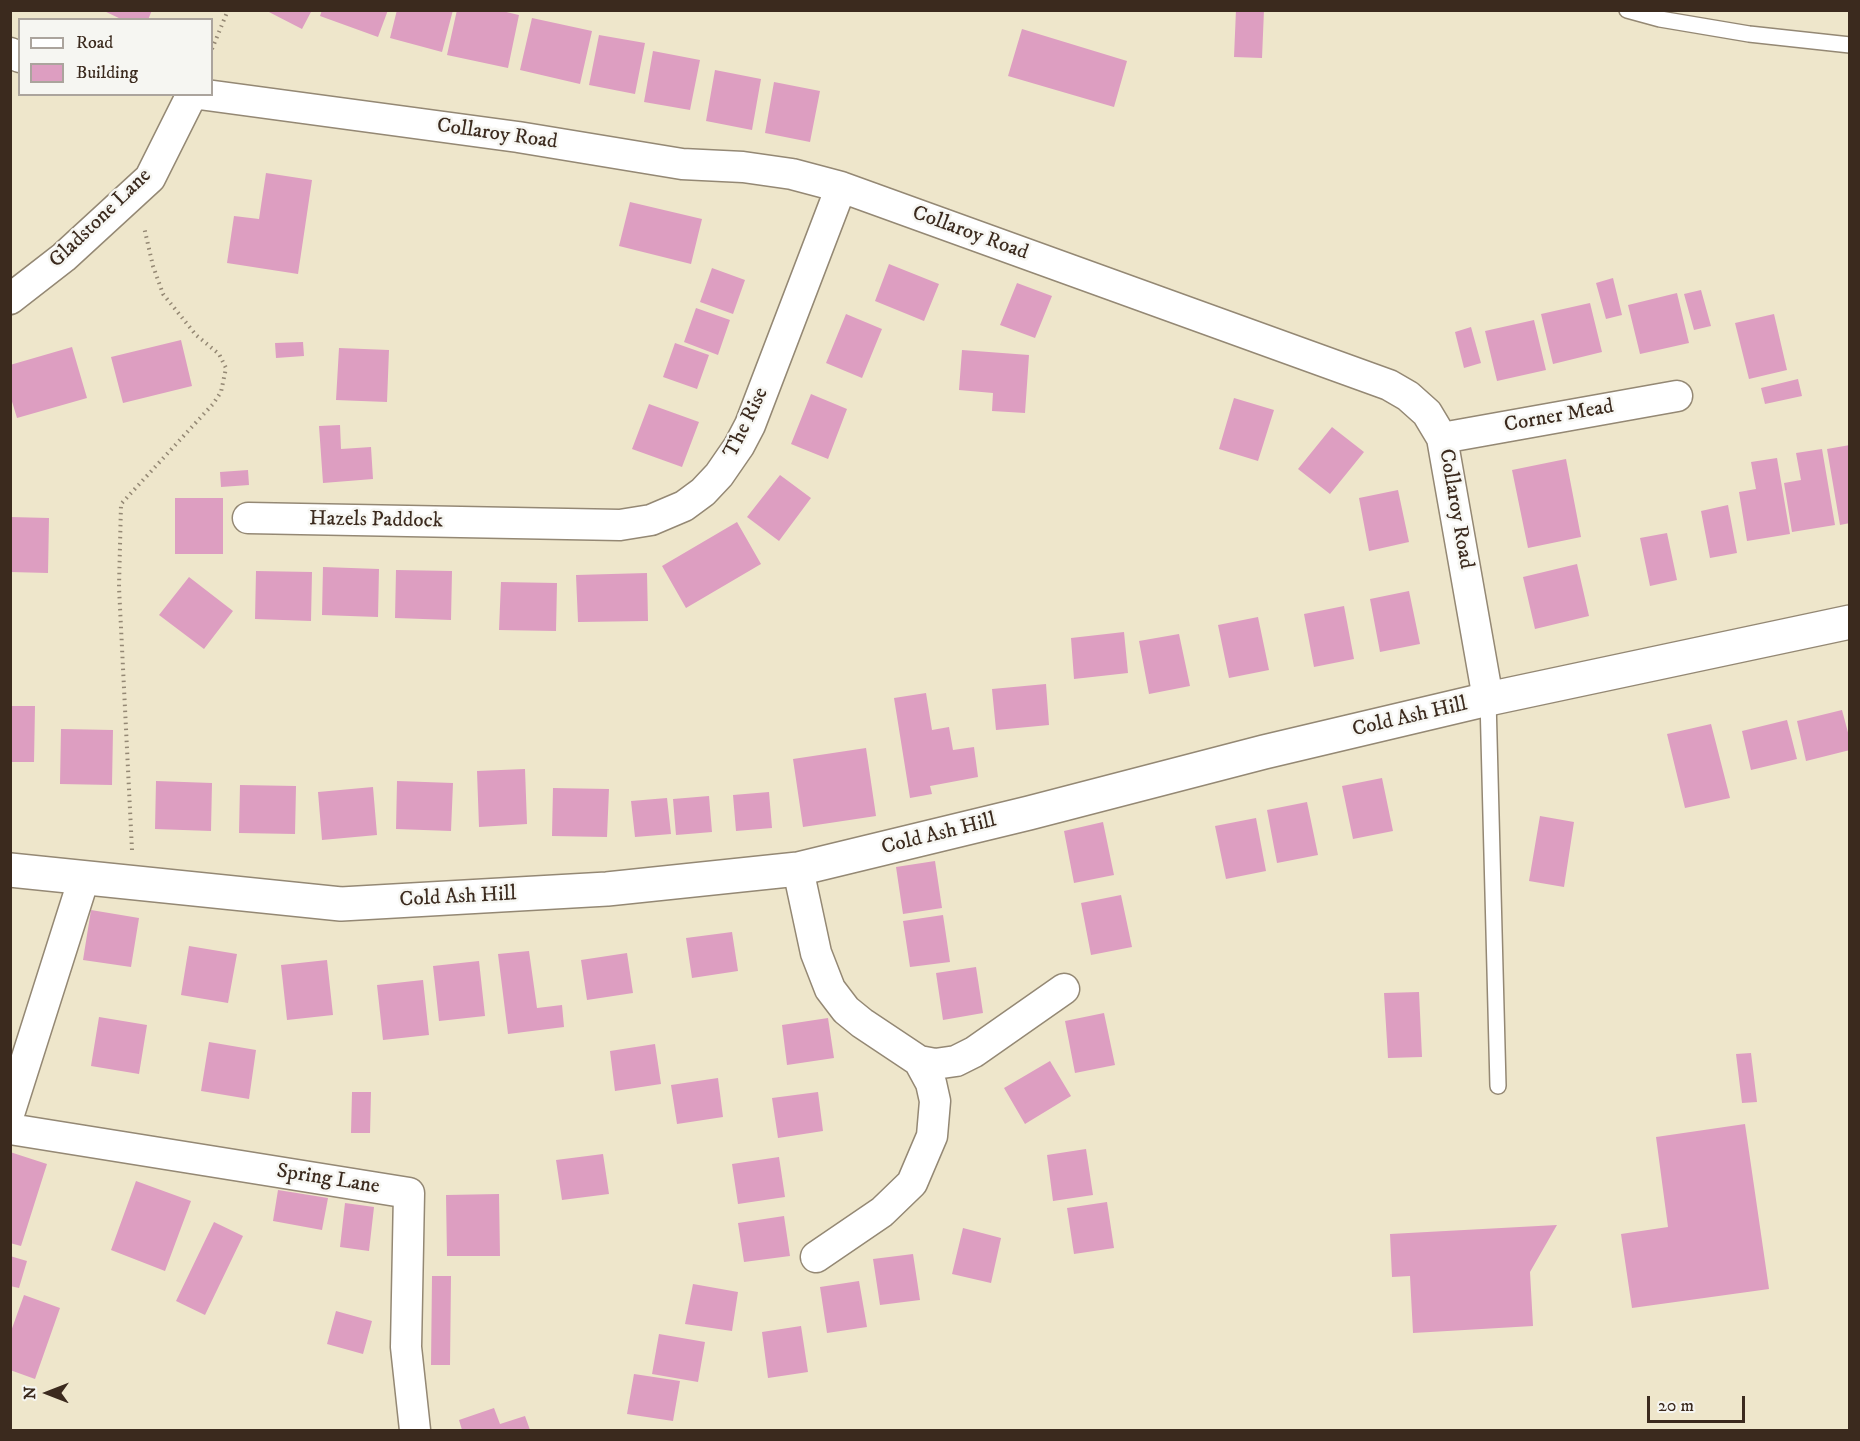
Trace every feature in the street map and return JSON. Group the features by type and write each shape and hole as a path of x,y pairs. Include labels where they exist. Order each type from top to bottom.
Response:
{"street":[{"name":"Gladstone Lane","path":"10,299 64,257 150,178 191,96"},
{"name":"Collaroy Road","path":"213,96 518,137 682,164 743,167 792,174 841,187 1389,385 1408,396 1427,413 1442,438 1488,699"},
{"name":"The Rise","path":"504,523 620,525 651,520 684,506 703,492 729,462 750,425 841,187"},
{"name":"Corner Mead","path":"1442,438 1677,396"},
{"name":"Hazels Paddock","path":"248,518 504,523"},
{"name":"Cold Ash Hill","path":"10,870 341,904 607,889 798,869 1029,813 1264,752 1488,699 1850,622"},
{"path":"798,869 816,953 830,989 846,1010 862,1023 919,1061 935,1064 956,1060 974,1052 1064,989"},
{"path":"10,1112 84,878"},
{"path":"816,1257 882,1212 912,1183 932,1136 935,1116 935,1101 931,1083 919,1061"},
{"name":"Spring Lane","path":"10,1129 410,1193 406,1347 415,1431"}],"lane":[{"path":"1626,10 1660,19 1749,34 1850,45"},
{"path":"1488,699 1498,1086"}],"path":[{"path":"213,47 228,10"},
{"path":"134,884 119,587 122,504 213,404 221,392 226,368 219,354 196,335 164,294 153,266 136,191"}],"building":[{"path":"102,10 152,10 149,18 119,18"},
{"path":"265,10 312,10 302,29"},
{"path":"322,10 388,10 378,37 320,16"},
{"path":"397,10 453,10 442,52 390,38"},
{"path":"457,10 498,10 519,15 508,68 447,55"},
{"path":"1236,10 1264,10 1262,58 1234,57"},
{"path":"532,18 592,31 580,84 520,70"},
{"path":"1022,29 1127,61 1114,107 1008,76"},
{"path":"599,35 645,43 635,94 589,85"},
{"path":"653,51 700,60 690,110 644,102"},
{"path":"715,70 761,79 752,130 706,121"},
{"path":"774,82 820,91 810,142 765,133"},
{"path":"266,173 312,180 298,274 227,263 234,216 259,219"},
{"path":"630,202 702,219 691,264 619,246"},
{"path":"889,264 939,284 924,321 875,301"},
{"path":"712,268 745,280 733,314 700,302"},
{"path":"1613,278 1622,315 1606,319 1596,283"},
{"path":"1017,283 1052,296 1035,338 1000,325"},
{"path":"1701,290 1711,326 1694,330 1684,294"},
{"path":"1677,293 1689,343 1640,354 1628,305"},
{"path":"1590,303 1602,352 1553,364 1541,314"},
{"path":"696,308 730,320 718,355 684,342"},
{"path":"846,314 882,329 862,378 826,363"},
{"path":"1774,314 1787,370 1749,379 1735,323"},
{"path":"1534,320 1546,370 1497,381 1485,331"},
{"path":"1471,327 1481,363 1464,368 1455,332"},
{"path":"181,340 192,386 123,403 111,357"},
{"path":"303,342 304,356 276,358 275,343"},
{"path":"675,343 709,355 697,389 663,377"},
{"path":"72,347 87,398 17,418 10,395 10,365"},
{"path":"339,348 389,350 387,402 336,400"},
{"path":"962,350 1029,355 1025,413 992,411 993,393 959,390"},
{"path":"1798,379 1802,396 1765,404 1761,388"},
{"path":"811,394 847,409 828,459 791,444"},
{"path":"1234,398 1274,410 1258,461 1219,449"},
{"path":"649,404 699,422 682,467 632,449"},
{"path":"340,425 341,449 371,447 373,479 323,483 319,426"},
{"path":"1332,427 1364,452 1330,494 1298,469"},
{"path":"1850,445 1850,523 1840,525 1827,449"},
{"path":"1822,449 1835,525 1792,532 1784,483 1801,480 1796,453"},
{"path":"1777,458 1790,534 1747,541 1739,492 1756,489 1751,462"},
{"path":"1566,459 1581,537 1528,548 1512,470"},
{"path":"248,470 249,485 221,487 220,472"},
{"path":"780,475 811,498 779,541 747,517"},
{"path":"1398,490 1409,542 1369,551 1359,498"},
{"path":"175,498 223,498 223,554 175,554"},
{"path":"1728,505 1737,553 1710,558 1701,511"},
{"path":"10,517 49,518 48,573 10,572"},
{"path":"737,522 761,564 686,608 662,566"},
{"path":"1667,533 1677,580 1650,586 1640,538"},
{"path":"1577,564 1589,616 1535,629 1523,577"},
{"path":"323,567 379,569 378,617 322,615"},
{"path":"396,570 452,571 451,620 395,618"},
{"path":"256,571 312,572 311,621 255,619"},
{"path":"647,573 648,621 578,622 576,575"},
{"path":"189,577 233,611 204,649 159,615"},
{"path":"501,582 557,583 556,631 499,630"},
{"path":"1409,591 1420,644 1380,652 1370,599"},
{"path":"1344,606 1354,659 1314,667 1304,614"},
{"path":"1258,617 1269,670 1229,678 1218,625"},
{"path":"1124,632 1128,673 1074,679 1071,638"},
{"path":"1179,634 1190,686 1149,694 1139,641"},
{"path":"1046,684 1049,725 996,730 992,689"},
{"path":"926,693 932,730 949,727 953,750 974,747 978,777 930,786 932,794 910,798 894,698"},
{"path":"10,706 35,706 34,762 10,762"},
{"path":"1842,710 1850,740 1850,750 1806,761 1797,721"},
{"path":"1787,720 1797,759 1751,770 1742,731"},
{"path":"1711,724 1730,798 1685,808 1667,734"},
{"path":"61,729 113,730 112,785 60,784"},
{"path":"866,748 876,816 803,827 793,759"},
{"path":"525,769 527,824 479,827 477,771"},
{"path":"1382,778 1393,831 1353,839 1342,786"},
{"path":"156,781 212,783 211,831 155,829"},
{"path":"397,781 453,783 451,831 396,829"},
{"path":"240,785 296,786 295,834 239,833"},
{"path":"373,787 377,835 322,840 318,792"},
{"path":"553,788 609,789 607,837 552,836"},
{"path":"769,792 772,828 736,831 733,795"},
{"path":"709,796 712,832 676,835 673,799"},
{"path":"667,798 671,834 635,837 631,801"},
{"path":"1307,802 1318,855 1277,863 1267,810"},
{"path":"1540,816 1574,822 1564,887 1529,881"},
{"path":"1256,818 1266,871 1226,879 1215,826"},
{"path":"1103,822 1114,875 1074,883 1064,831"},
{"path":"935,861 942,908 903,914 896,867"},
{"path":"1121,895 1132,947 1091,955 1081,903"},
{"path":"91,910 139,918 131,967 83,960"},
{"path":"943,915 950,962 910,967 903,921"},
{"path":"732,932 738,971 692,978 686,938"},
{"path":"189,946 237,954 228,1003 181,995"},
{"path":"529,951 537,1008 562,1005 564,1027 508,1034 498,954"},
{"path":"627,953 633,993 587,1000 581,960"},
{"path":"327,960 333,1015 287,1020 281,965"},
{"path":"479,961 485,1016 439,1021 433,966"},
{"path":"976,967 983,1013 943,1020 936,973"},
{"path":"423,980 429,1035 383,1040 377,985"},
{"path":"1419,992 1422,1057 1388,1058 1384,993"},
{"path":"1104,1013 1115,1065 1075,1073 1065,1021"},
{"path":"99,1017 147,1025 139,1074 91,1066"},
{"path":"828,1018 834,1058 787,1065 782,1025"},
{"path":"209,1042 256,1050 249,1099 201,1091"},
{"path":"655,1044 661,1084 615,1091 610,1051"},
{"path":"1751,1053 1757,1102 1742,1103 1736,1054"},
{"path":"1050,1061 1071,1096 1025,1124 1004,1088"},
{"path":"718,1078 723,1117 677,1124 671,1085"},
{"path":"352,1092 371,1092 370,1133 351,1133"},
{"path":"818,1092 823,1131 778,1138 772,1098"},
{"path":"1745,1124 1769,1289 1632,1308 1621,1234 1668,1227 1656,1137"},
{"path":"1086,1149 1093,1195 1053,1201 1047,1155"},
{"path":"10,1152 47,1164 21,1246 10,1243"},
{"path":"603,1154 609,1194 562,1200 556,1160"},
{"path":"779,1157 785,1197 738,1204 732,1164"},
{"path":"136,1181 191,1201 165,1271 111,1250"},
{"path":"278,1190 328,1198 322,1230 273,1221"},
{"path":"499,1194 500,1256 447,1256 446,1195"},
{"path":"1107,1202 1114,1248 1074,1254 1067,1208"},
{"path":"345,1203 374,1207 369,1251 340,1247"},
{"path":"784,1216 790,1256 744,1262 738,1223"},
{"path":"214,1222 243,1236 205,1315 176,1301"},
{"path":"1557,1225 1530,1272 1533,1326 1413,1333 1410,1276 1392,1277 1390,1234"},
{"path":"963,1228 1001,1238 991,1283 952,1274"},
{"path":"913,1254 920,1300 880,1305 873,1259"},
{"path":"10,1256 27,1261 19,1288 10,1286"},
{"path":"432,1276 451,1276 450,1365 431,1365"},
{"path":"859,1281 867,1327 827,1333 820,1287"},
{"path":"693,1284 738,1292 732,1331 685,1324"},
{"path":"24,1295 60,1308 35,1379 10,1370 10,1334"},
{"path":"336,1311 372,1321 363,1354 327,1344"},
{"path":"801,1326 808,1372 768,1378 762,1332"},
{"path":"659,1334 705,1342 698,1382 652,1374"},
{"path":"634,1374 680,1381 673,1421 627,1414"},
{"path":"494,1408 500,1424 525,1416 530,1430 462,1430 459,1420"}]}
